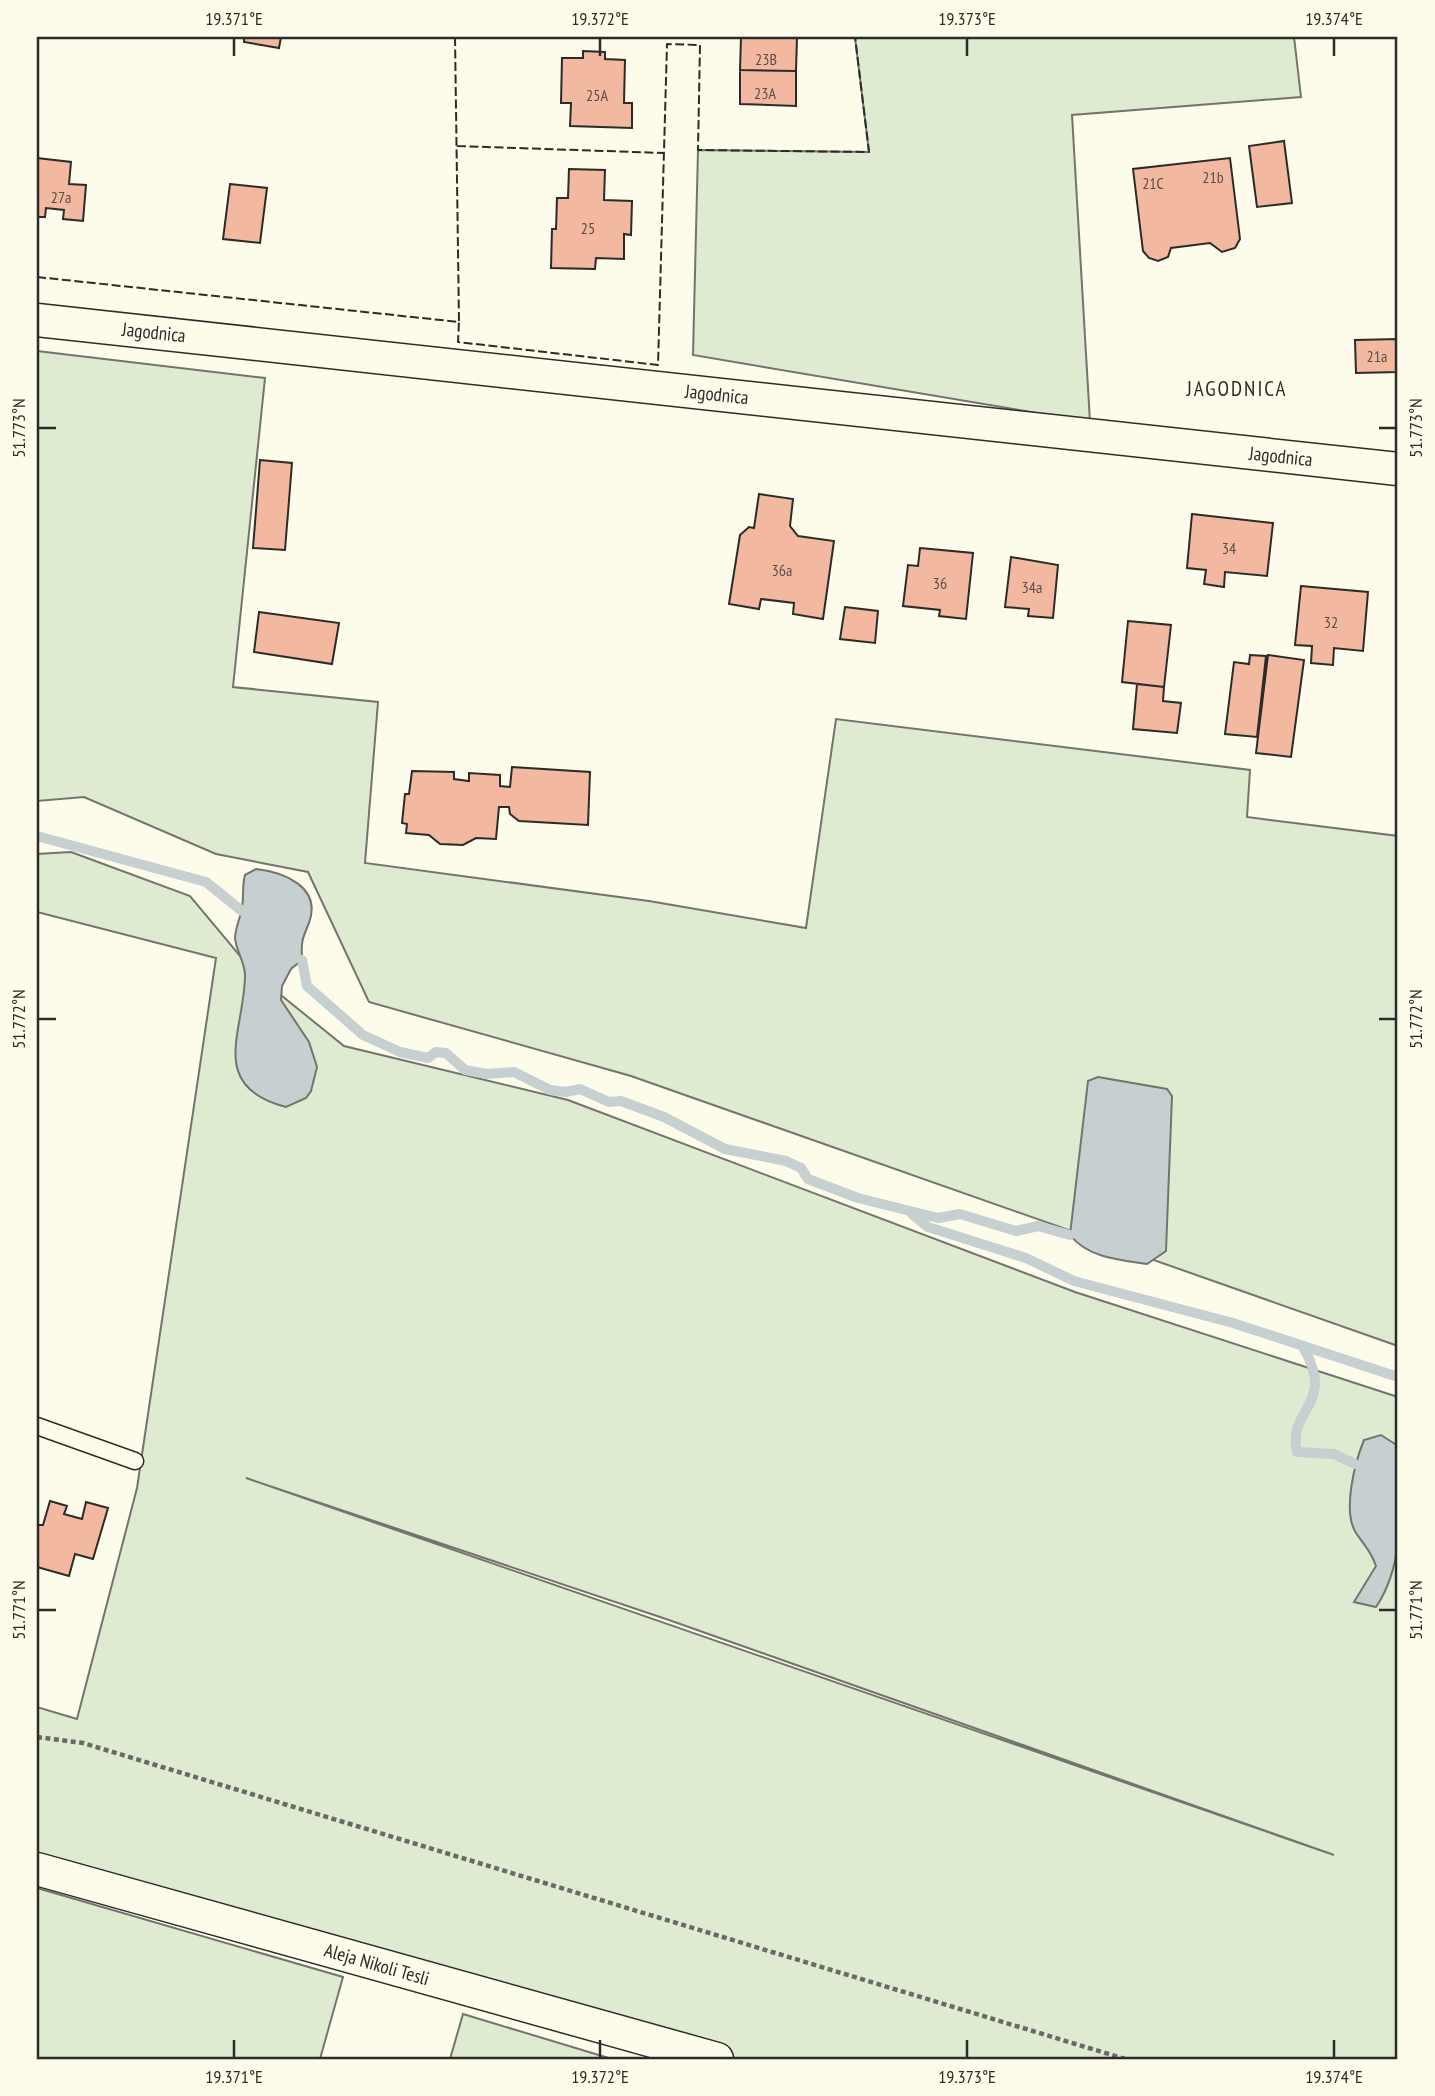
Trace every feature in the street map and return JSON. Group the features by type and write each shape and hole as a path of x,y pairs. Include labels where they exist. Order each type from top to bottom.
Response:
{"street":[{"name":"Jagodnica","path":"37,320 1398,469"},
{"name":"Aleja Nikoli Tesli","path":"37,1870 717,2059"}],"lane":[{"path":"37,1426 135,1461"}],"path":[{"path":"37,1737 96,1746 1125,2059"}],"green space":[{"path":"855,37 1294,37 1301,97 1072,115 1090,422 693,355 698,150 869,152"},
{"path":"37,351 265,378 233,687 378,702 365,863 649,901 806,928 836,719 1250,770 1247,817 1398,836 1398,1346 631,1076 369,1002 308,872 216,854 84,797 37,801"},
{"path":"71,852 190,896 256,975 344,1046 568,1100 1075,1292 1398,1397 1398,2059 676,2059 37,1868 37,1707 77,1719 137,1488 216,958 37,912 37,854","holes":["246,1478 666,1619 1334,1855"]},
{"path":"37,1888 343,1977 320,2059 37,2059"},
{"path":"463,2014 612,2059 450,2059"}],"shaded area":[{"path":"256,869 278,874 298,884 310,900 312,910 302,941 302,960 291,969 282,986 281,1000 309,1042 317,1067 311,1091 306,1098 286,1107 261,1098 246,1085 238,1071 235,1054 245,975 235,934 243,903 245,875"},
{"path":"1098,1077 1167,1089 1172,1096 1166,1251 1147,1264 1095,1253 1077,1243 1070,1235 1088,1081"},
{"path":"1381,1435 1398,1446 1399,1529 1393,1569 1376,1607 1354,1602 1376,1566 1352,1524 1350,1500 1354,1473 1364,1440"}],"building":[{"path":"244,37 281,37 279,48 244,42"},
{"path":"741,37 797,37 796,71 740,70"},
{"path":"583,51 605,52 605,59 625,60 624,103 632,103 632,128 570,126 571,103 561,103 562,58 583,58"},
{"path":"740,70 796,71 796,106 740,104"},
{"path":"1284,141 1292,203 1257,207 1249,146"},
{"path":"37,158 71,162 69,184 86,185 83,221 63,219 64,210 46,208 45,217 37,217"},
{"path":"1230,158 1240,239 1235,248 1222,252 1210,243 1171,248 1168,257 1158,261 1149,258 1143,251 1133,169"},
{"path":"569,169 605,170 604,200 632,201 631,235 624,234 624,259 596,258 595,269 551,268 552,229 556,229 557,198 568,198"},
{"path":"230,184 267,188 260,243 223,239"},
{"path":"1398,339 1398,372 1356,373 1355,340"},
{"path":"260,460 292,463 285,550 253,548"},
{"path":"759,494 793,499 790,526 798,536 834,541 823,619 793,614 794,603 761,599 759,609 729,604 740,535 749,527 754,528"},
{"path":"1192,514 1273,523 1267,576 1225,572 1224,587 1204,584 1206,570 1187,568"},
{"path":"920,548 973,553 966,619 939,616 940,610 903,606 908,565 918,566"},
{"path":"1011,557 1058,565 1053,618 1028,616 1029,609 1005,607"},
{"path":"1301,586 1368,592 1363,651 1334,648 1333,665 1311,663 1312,646 1295,645"},
{"path":"845,607 878,611 875,643 840,639"},
{"path":"259,612 339,623 332,664 254,652"},
{"path":"1128,621 1171,625 1164,687 1122,682"},
{"path":"1250,655 1266,656 1257,737 1225,734 1234,662 1249,664"},
{"path":"1268,655 1304,660 1291,757 1256,753"},
{"path":"1137,684 1164,687 1163,701 1181,703 1177,733 1133,729"},
{"path":"512,767 590,772 588,825 519,821 510,814 509,807 499,807 496,839 476,838 463,845 440,844 429,835 406,833 407,824 402,823 405,794 409,794 412,771 454,772 454,779 469,781 469,773 500,775 500,786 510,787"},
{"path":"50,1501 67,1506 64,1514 82,1519 86,1502 108,1508 93,1559 75,1554 69,1576 37,1567 37,1525 43,1525"}],"waterway":[{"path":"37,836 206,882 242,911"},
{"path":"302,960 307,986 363,1035 400,1052 428,1058 436,1052 446,1053 465,1070 487,1074 514,1072 550,1090 566,1092 580,1089 609,1102 621,1101 664,1117 725,1149 786,1161 801,1168 808,1179 858,1198 938,1218 960,1214 1016,1231 1038,1226 1070,1235"},
{"path":"912,1214 928,1227 1026,1258 1074,1281 1233,1323 1398,1377"},
{"path":"1303,1347 1315,1382 1309,1405 1298,1425 1297,1452 1334,1454 1355,1464"}],"fence":[{"path":"455,37 459,322"},
{"path":"37,277 459,322 458,342 658,365 667,44 700,45 698,150 869,152 855,37"},
{"path":"457,146 664,153"}],"district":[{"name":"JAGODNICA","path":"1237,389"}]}
